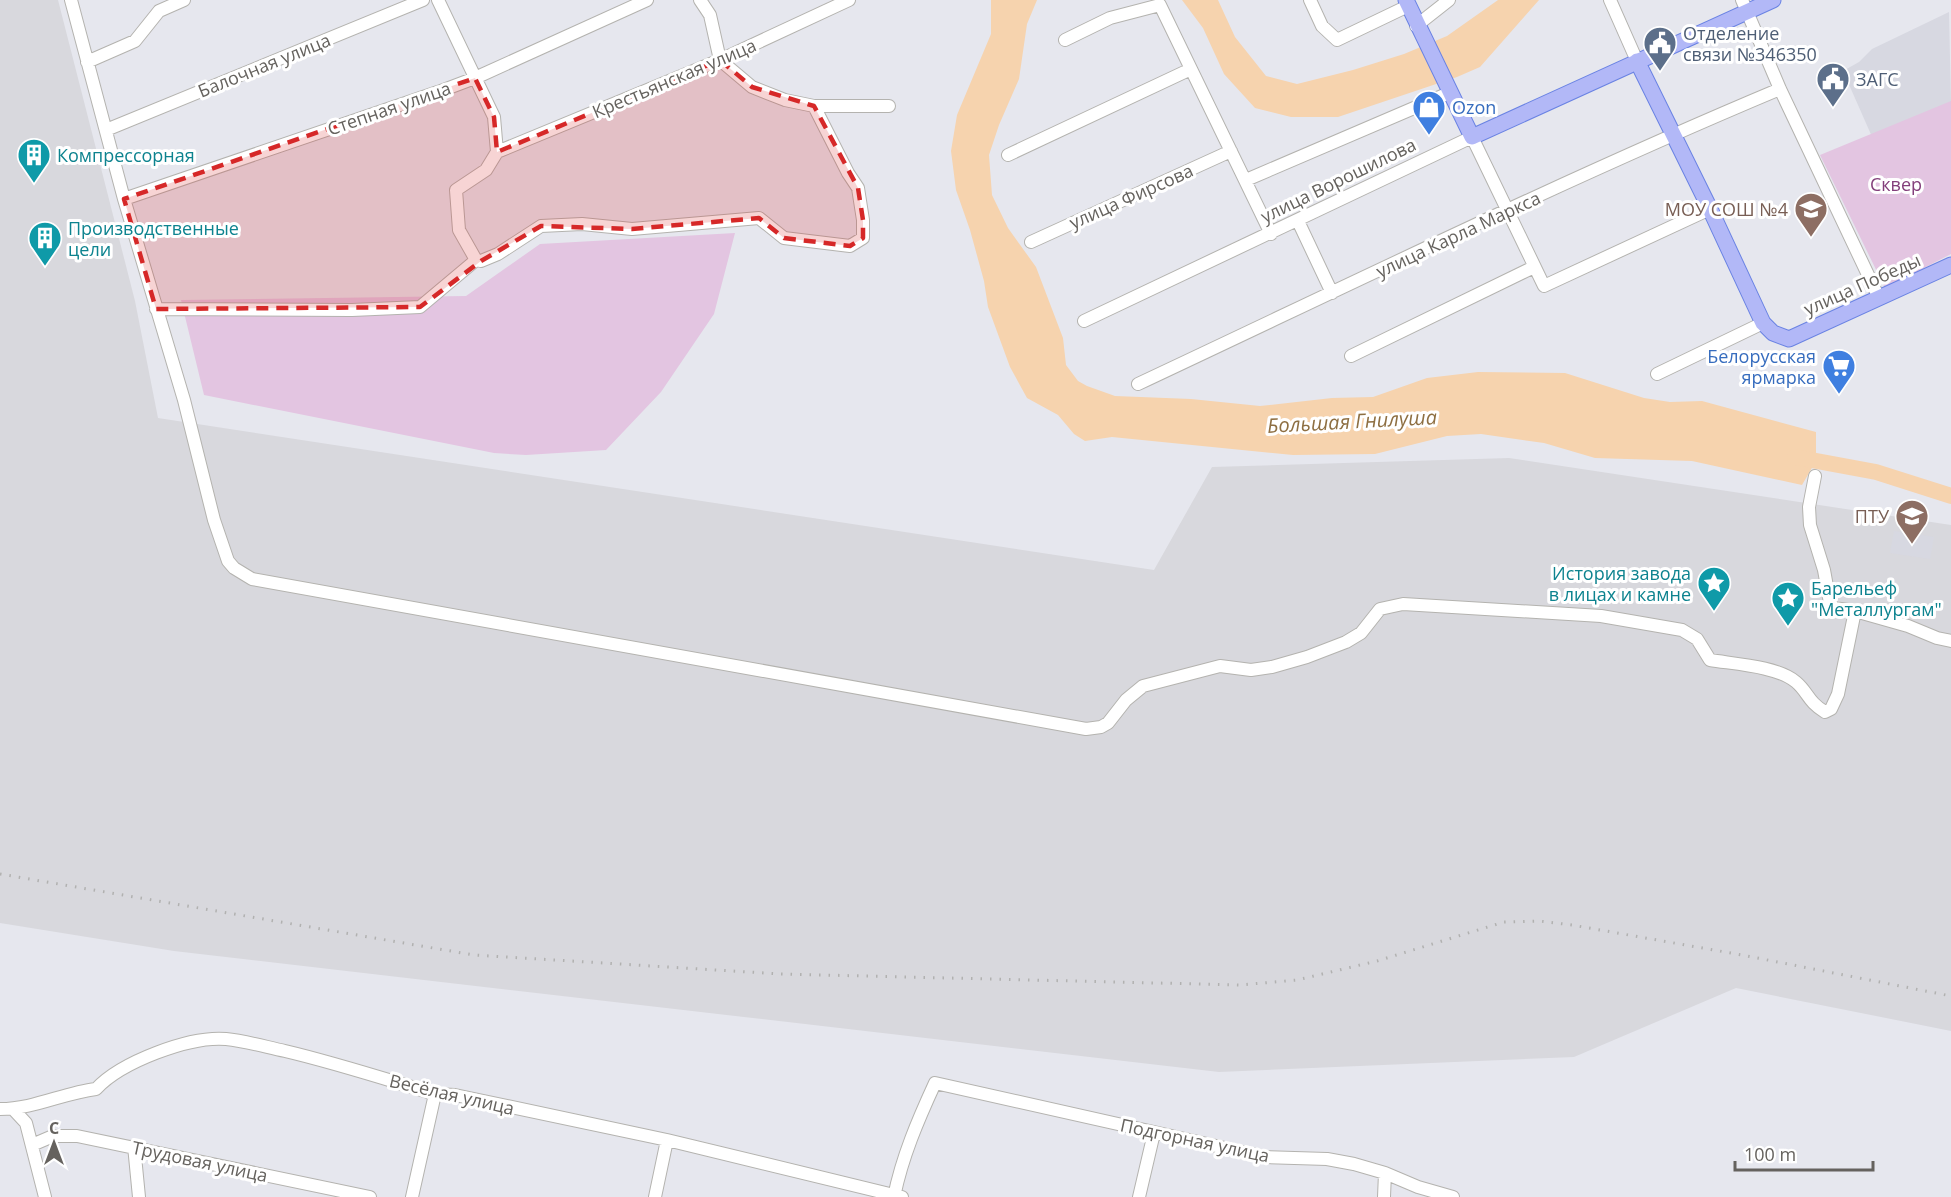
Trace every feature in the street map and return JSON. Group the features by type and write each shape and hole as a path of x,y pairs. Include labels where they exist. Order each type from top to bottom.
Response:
{"main road":[{"name":"улица Ворошилова","path":"1472,137 1637,61 1745,6 1773,0"},
{"path":"1407,3 1416,26 1472,137"},
{"path":"1637,61 1710,208 1763,323"},
{"name":"улица Победы","path":"1763,323 1773,333 1788,339 1951,265"}],"street":[{"path":"71,0 124,199 184,400 214,520 228,561 234,568 252,579 1086,729 1101,727 1108,723 1126,700 1143,686 1220,666 1251,670 1307,657 1346,642 1361,633 1380,609 1403,604 1601,616 1682,630 1697,639 1710,660 1784,675 1795,681 1815,706 1825,712 1831,709 1838,694 1854,611"},
{"path":"87,62 135,41 159,11 184,0"},
{"name":"Балочная улица","path":"106,130 423,0"},
{"path":"438,0 494,117 497,152 486,170 456,190 459,230 476,260"},
{"name":"Степная улица","path":"124,199 475,78 647,0"},
{"path":"700,0 710,15 720,60 752,87 785,99 814,106 889,106"},
{"name":"Крестьянская улица","path":"497,152 720,60 849,0"},
{"path":"1310,0 1322,26 1337,39 1407,3"},
{"path":"1416,26 1449,0"},
{"path":"1610,0 1637,61"},
{"path":"1065,40 1110,18 1160,5 1271,234"},
{"path":"1745,6 1780,89 1879,298"},
{"path":"1008,155 1191,69"},
{"path":"1246,180 1447,89"},
{"name":"улица Карла Маркса","path":"1138,384 1506,210 1672,134 1780,89"},
{"path":"156,309 352,310 420,307 476,260 481,261 498,254 541,226 582,224 632,229 759,218 784,238 850,246 862,238 863,220 858,188 814,106"},
{"path":"1472,137 1544,286 1710,208"},
{"name":"улица Ворошилова","path":"1084,321 1472,137"},
{"name":"улица Фирсова","path":"1031,242 1231,151"},
{"path":"1298,221 1332,293"},
{"path":"1351,356 1534,267"},
{"path":"1657,374 1763,323"},
{"path":"1815,476 1809,507 1810,525 1824,570 1830,603 1834,608 1854,611 1908,626 1951,641"},
{"name":"Весёлая улица","path":"0,1109 13,1109 45,1102 74,1091 96,1089 127,1066 179,1046 204,1040 225,1039 309,1057 435,1094 455,1095 667,1140 896,1196"},
{"name":"Подгорная улица","path":"896,1196 901,1165 934,1083 1265,1158 1327,1159 1385,1173 1418,1187 1453,1197"},
{"path":"412,1197 435,1094"},
{"path":"13,1109 26,1123 45,1197"},
{"path":"1138,1197 1154,1133"},
{"name":"Трудовая улица","path":"32,1145 64,1134 134,1146 370,1197"},
{"path":"655,1197 667,1140"},
{"path":"134,1146 139,1197"},
{"path":"1384,1197 1385,1173"}],"highlighted area":[{"path":"720,60 752,87 814,106 858,188 863,220 863,238 850,246 784,238 759,218 632,229 541,226 481,261 420,307 156,309 124,199 475,78 494,117 497,152"}],"shaded area":[{"path":"0,0 58,0 135,301 158,418 1154,570 1212,467 1509,458 1951,525 1951,1031 1736,988 1574,1057 1219,1072 174,951 0,923"},
{"path":"1949,12 1951,105 1873,139 1843,71 1859,62 1872,49"},
{"name":"ПТУ","path":"1894,531 1934,537 1930,559 1890,553"}],"green space":[{"name":"Сквер","path":"1951,101 1951,254 1885,288 1820,155"},
{"path":"735,233 714,314 661,392 606,450 526,455 494,453 204,395 181,300 466,296 540,244"}],"water":[{"path":"991,0 1037,0 1027,24 1019,79 989,155 992,195 1008,228 1036,267 1063,338 1066,365 1078,381 1115,396 1191,399 1260,406 1332,398 1373,397 1427,378 1478,372 1565,373 1644,398 1670,402 1702,401 1816,432 1816,461 1802,485 1692,461 1595,458 1544,443 1481,434 1447,436 1375,454 1293,455 1112,437 1085,441 1074,434 1058,415 1027,398 1010,367 988,307 984,281 956,190 951,151 957,115 991,34"},
{"path":"1182,0 1218,0 1235,37 1266,76 1297,84 1404,54 1447,36 1498,0 1539,0 1480,67 1338,117 1291,117 1255,108 1224,74 1203,28"}],"waterway":[{"name":"Большая Гнилуша","path":"1795,457 1876,472 1951,496"}],"railway":[{"path":"0,874 474,955 781,974 1240,985 1297,980 1377,961 1504,922 1539,921 1742,955 1951,996"}],"place":[{"name":"Отделение связи №346350","path":"1660,72"},
{"name":"ЗАГС","path":"1833,108"},
{"name":"Ozon","path":"1429,136"},
{"name":"Компрессорная","path":"34,184"},
{"name":"МОУ СОШ №4","path":"1811,238"},
{"name":"Производственные цели","path":"45,267"},
{"name":"Белорусская ярмарка","path":"1839,395"},
{"name":"ПТУ","path":"1912,545"},
{"name":"История завода в лицах и камне","path":"1714,612"},
{"name":"Барельеф \"Металлургам\"","path":"1788,627"}]}
